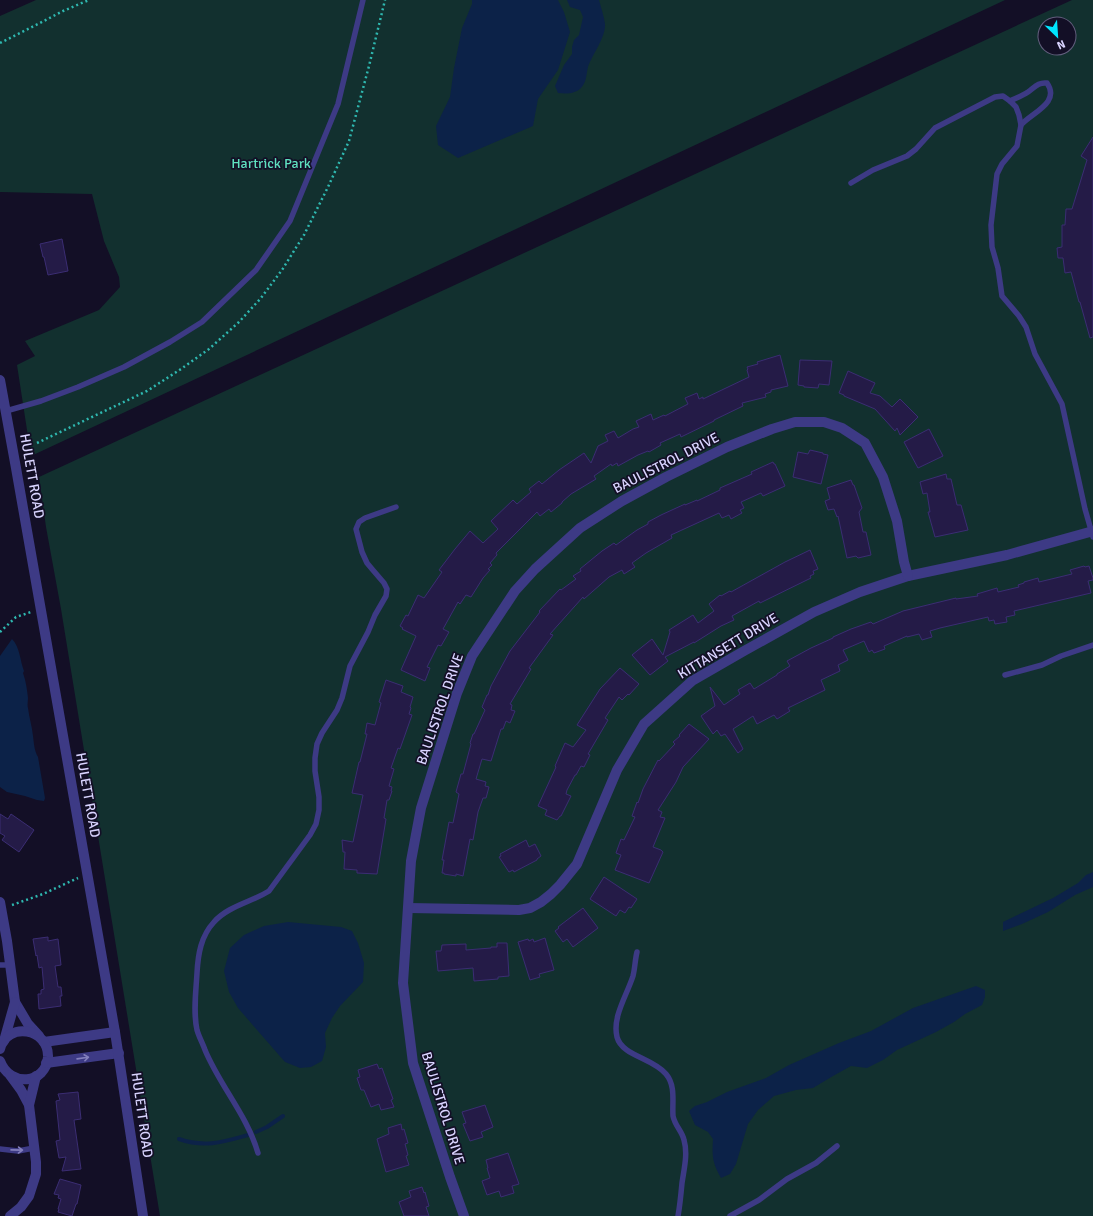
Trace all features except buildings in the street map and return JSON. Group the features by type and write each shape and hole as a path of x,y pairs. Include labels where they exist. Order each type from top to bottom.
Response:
{"street":[{"name":"HULETT ROAD","path":"0,380 119,1053 143,1216"},
{"name":"BAULISTROL DRIVE","path":"464,1216 413,1063 403,983 411,861 421,808 457,693 472,656 515,591 535,569 580,528 622,501 727,448 772,429 795,422 824,422 842,428 865,443 882,476 895,514 908,576"},
{"name":"KITTANSETT DRIVE","path":"409,908 519,910 530,908 541,902 560,885 577,864 617,770 644,724 692,682 814,612 860,592 908,576 1007,555 1093,533"},
{"path":"1,905 7,941 5,965 16,1002 28,1024 41,1039 47,1049 48,1056 43,1070 36,1076 29,1079 21,1079 6,1074"},
{"path":"1,1046 16,1002"},
{"path":"1,1046 12,1034 19,1031 32,1032 41,1039 115,1032"},
{"path":"46,1063 119,1053"},
{"path":"0,1061 6,1074 22,1090 29,1105 36,1162 36,1174 29,1196 21,1207 10,1216"},
{"path":"29,1105 36,1076"}],"lane":[{"path":"6,411 78,387 124,367 170,342 202,322 256,270 290,221 338,104 363,0"},
{"path":"1010,100 1043,82 1047,83 1051,88 1050,98 1047,104 1021,125"},
{"path":"851,183 873,170 907,156 916,149 935,128 994,97 1003,96 1010,100 1016,107 1020,115 1021,125 1017,146 1002,164 997,174 991,225 992,247 998,268 1002,296 1026,327 1035,354 1062,404 1085,509 1093,533"},
{"path":"258,1152 253,1137 211,1063 197,1031 196,997 198,962 201,944 206,931 219,916 260,897 269,891 310,835 316,824 319,810 319,797 315,771 317,744 322,733 338,710 350,666 386,596 387,589 372,569 362,552 356,529 359,522 365,518 396,507"},
{"path":"1005,675 1042,665 1061,656 1093,645"},
{"path":"637,952 633,975 618,1016 616,1030 619,1043 624,1049 654,1064 666,1074 670,1081 673,1093 674,1123 684,1139 686,1150 681,1203 678,1216"},
{"path":"730,1216 759,1200 787,1179 816,1163 837,1146"},
{"path":"0,1149 18,1151 34,1148"}],"path":[{"path":"0,43 63,11 89,0"},
{"path":"0,632 16,617 32,611 41,610"},
{"path":"1,905 26,901 81,877"}],"green space":[{"name":"Hartrick Park","path":"36,0 1005,0 31,456 17,365 35,356 25,341 99,310 120,287 119,277 104,241 92,194 0,192 0,16"},
{"path":"1072,0 1093,0 1093,1216 160,1216 61,609 46,527 39,477 1037,16 1037,56 1077,56 1077,16 1037,16"}],"water":[{"path":"472,0 558,0 564,12 570,32 558,70 538,99 533,126 458,158 438,145 436,126 450,97 462,28 472,4"},
{"path":"567,0 599,0 605,29 590,62 581,88 570,93 558,93 555,86 564,65 572,54 574,40 579,35 583,17 580,10 570,7"},
{"path":"12,639 18,650 24,671 23,673 26,682 34,746 38,757 45,798 44,801 7,792 0,787 0,656"},
{"path":"1093,872 1093,887 1075,895 1048,912 1003,931 1003,922 1053,898 1078,883 1086,875"},
{"path":"288,922 341,927 352,931 358,943 364,963 363,982 340,1006 332,1018 325,1033 326,1047 322,1061 311,1067 300,1068 285,1062 238,1008 229,992 224,971 230,948 244,935 264,926"},
{"path":"976,986 985,990 985,997 982,1005 936,1032 897,1050 883,1060 867,1068 851,1066 813,1088 796,1090 774,1096 758,1110 748,1124 736,1164 730,1174 721,1178 713,1159 713,1139 708,1132 695,1125 689,1111 695,1106 727,1092 766,1078 789,1065 871,1031 913,1008"}],"waterway":[{"path":"256,1132 267,1127 283,1116"},
{"path":"179,1139 188,1142 205,1144 222,1142 248,1135"}]}
